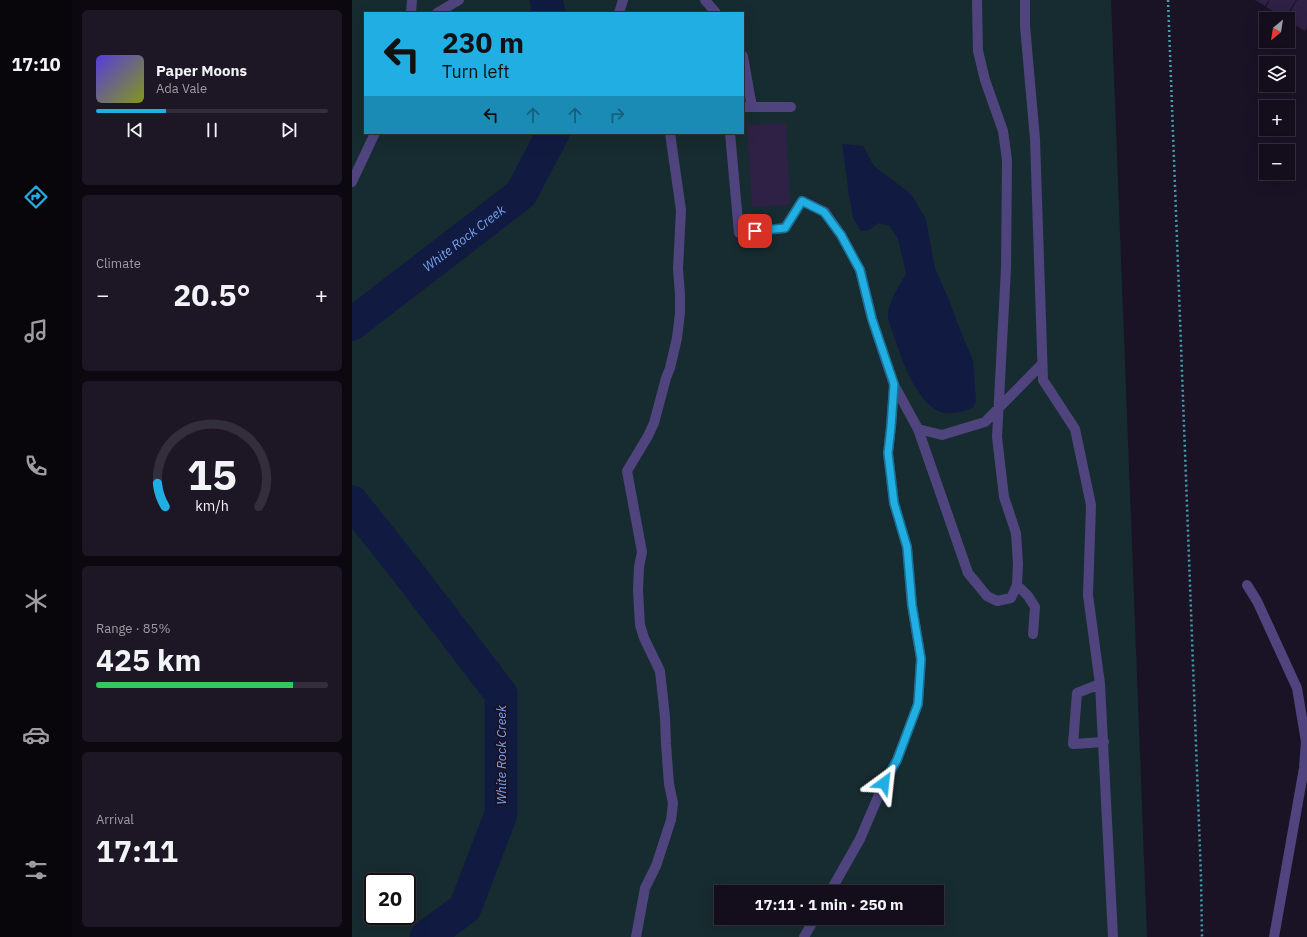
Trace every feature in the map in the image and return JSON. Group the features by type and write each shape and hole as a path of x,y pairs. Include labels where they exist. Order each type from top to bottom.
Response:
{"lane":[{"path":"411,12 412,0"},
{"path":"439,12 459,0"},
{"path":"619,12 623,0"},
{"path":"705,0 715,12"},
{"path":"730,134 739,233 785,228 802,201 824,212 841,235 860,270 872,319 894,384 918,429 968,573 987,596 997,601 1011,598 1017,585 1018,564 1016,533 1004,497 998,437 998,409 1006,268 1007,160 1003,131 985,80 978,51 977,0"},
{"path":"1024,0 1035,139 1043,380 1076,429 1091,505 1088,595 1100,684 1113,937"},
{"path":"744,69 747,107 791,107"},
{"path":"352,182 375,134"},
{"path":"636,937 645,888 656,866 671,820 673,803 669,784 665,717 660,671 644,638 640,625 638,590 639,567 642,552 627,471 654,423 677,338 680,313 678,269 681,210 670,134"},
{"path":"918,429 942,435 985,422 1042,364"},
{"path":"834,885 860,839 880,790 897,760 918,704 921,659 912,605 907,547 894,503 888,453 894,384"},
{"path":"1017,585 1028,596 1035,607 1033,634"},
{"path":"1247,585 1257,601 1297,688 1306,742 1304,768 1274,937"},
{"path":"1100,684 1076,693 1073,744 1104,742"},
{"path":"804,937 811,925"}],"path":[{"path":"1168,0 1202,937"}],"green space":[{"path":"352,0 1111,0 1147,937 352,937"}],"water":[{"path":"842,144 863,146 874,166 911,194 926,219 935,268 973,360 976,400 974,407 964,411 952,413 945,413 936,410 927,403 913,383 902,359 888,316 893,298 906,274 898,239 890,226 879,223 869,230 861,231 853,218"}],"building":[{"path":"1255,0 1269,0 1265,6"},
{"path":"1270,0 1296,0 1289,12 1275,12 1266,7"},
{"path":"1297,0 1307,0 1307,27 1305,31 1295,25 1295,12 1290,12"},
{"path":"786,123 790,205 752,207 747,125"}],"waterway":[{"name":"White Rock Creek","path":"546,0 549,12"},
{"name":"White Rock Creek","path":"352,324 521,194 552,134"},
{"name":"White Rock Creek","path":"352,502 501,694 501,814 465,908 426,937"}],"route":[{"path":"755,231 785,228 802,201 824,212 841,235 860,270 872,319 894,384 888,453 894,503 907,547 912,605 921,659 918,704 897,760 884,783"}]}
